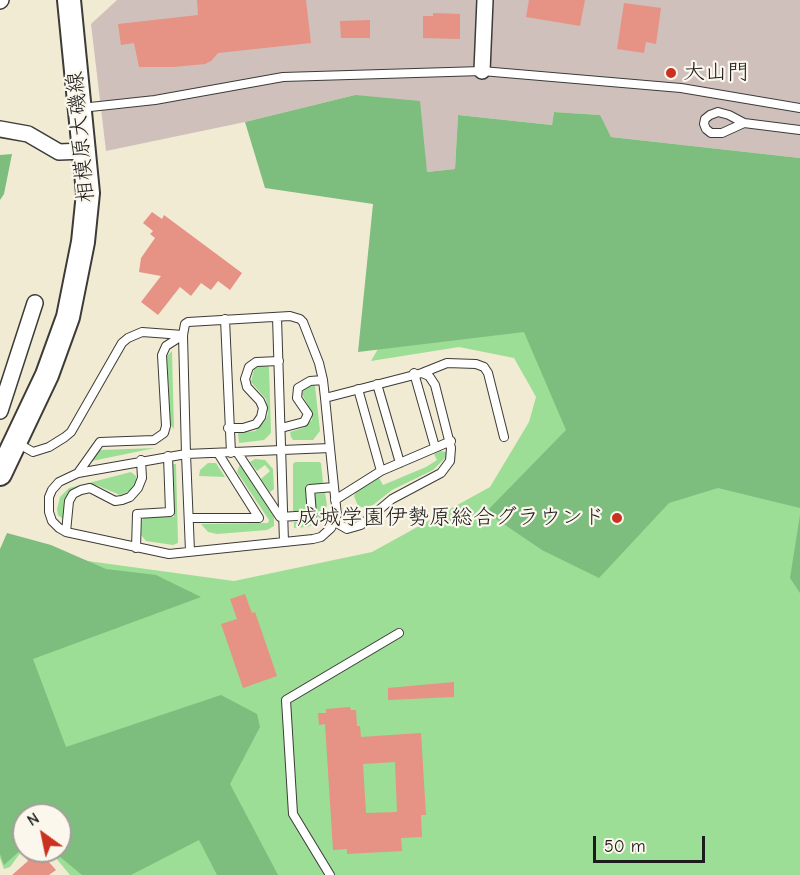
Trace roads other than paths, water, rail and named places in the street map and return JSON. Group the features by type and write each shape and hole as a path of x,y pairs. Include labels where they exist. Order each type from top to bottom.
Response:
{"main road":[{"name":"相模原大磯線","path":"6,456 47,375 68,317 80,264 87,215 88,194 69,0"}],"street":[{"path":"482,71 485,0"},
{"path":"0,129 28,134 59,152 84,151"},
{"path":"0,411 35,303"}],"lane":[{"path":"80,108 155,100 283,77 482,71 681,88 800,108"},
{"path":"744,123 722,132 711,133 704,124 705,119 718,112 744,123 800,130"},
{"path":"277,317 284,542"},
{"path":"190,550 186,453 183,335 185,324 188,321 296,317 303,322 323,380 337,514 335,522 321,537 169,554 66,532 52,521 49,512 49,497 52,490 59,482 78,473 186,453 330,448"},
{"path":"225,319 228,428 234,452 279,517 312,515 310,489 334,487"},
{"path":"6,456 49,447 71,432 122,343 128,338 142,332 183,335"},
{"path":"78,473 100,442 154,440 164,433 166,426 162,355 166,346 183,335"},
{"path":"228,428 243,428 256,424 261,417 263,408 260,401 247,387 245,380 249,367 256,362 279,361"},
{"path":"325,398 447,363 476,364 484,367 488,373 504,436"},
{"path":"335,522 347,529 361,525 392,499 441,473 450,461 451,441 435,385 429,376 418,373"},
{"path":"418,373 435,447"},
{"path":"281,428 304,422 308,414 297,398 298,388 310,381 323,380"},
{"path":"377,384 400,463"},
{"path":"358,389 381,471"},
{"path":"335,500 381,471 451,441"},
{"path":"189,518 259,518 218,453"},
{"path":"136,548 137,514 170,512 168,456"},
{"path":"66,532 69,501 73,494 90,488 115,501 130,497 138,488 142,478 141,460"},
{"path":"330,875 293,814 286,700 399,633"}],"place":[{"name":"大山門","path":"671,73"},
{"name":"成城学園伊勢原総合グラウンド","path":"617,518"}]}
